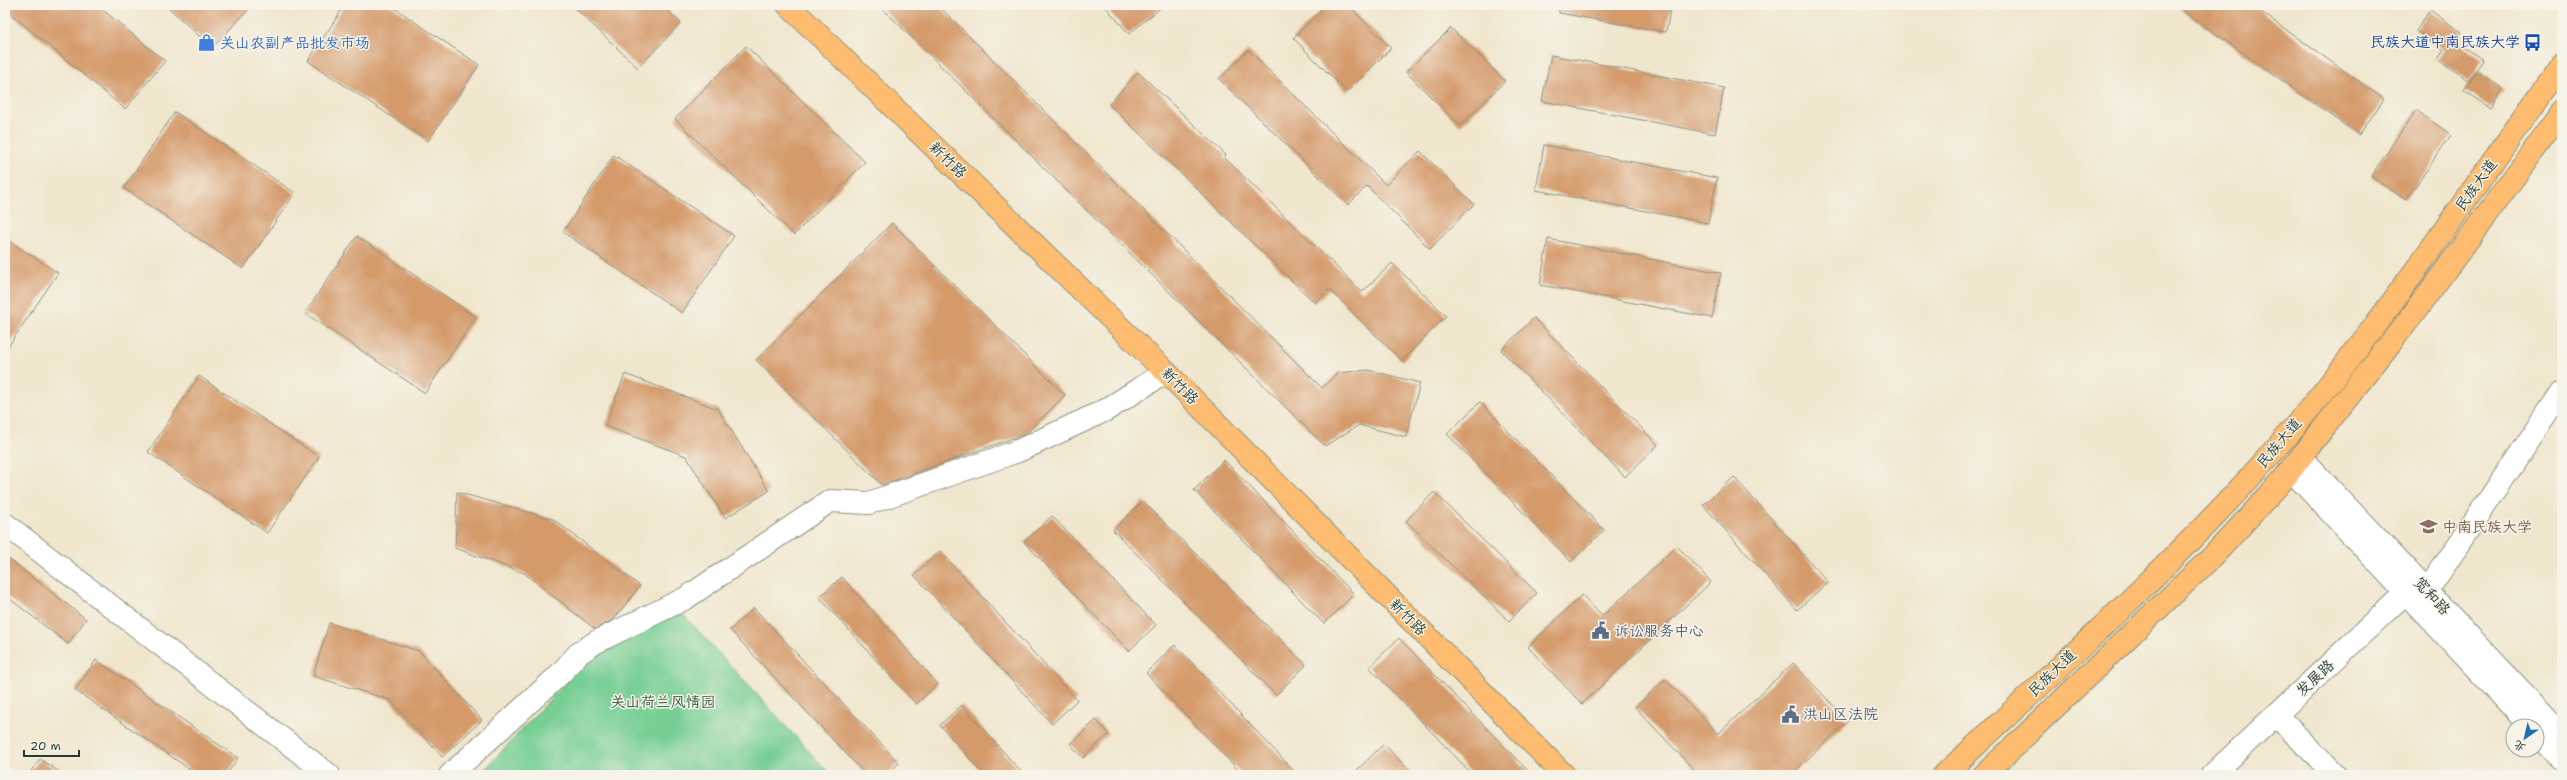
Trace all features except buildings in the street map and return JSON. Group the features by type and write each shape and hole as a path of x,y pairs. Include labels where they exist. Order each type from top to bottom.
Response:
{"main road":[{"name":"新竹路","path":"788,5 1166,372 1564,775"},
{"name":"民族大道","path":"1944,775 2193,537 2254,472 2339,371 2397,295 2562,64"},
{"name":"民族大道","path":"1984,775 2212,556 2297,464 2414,313 2562,112"}],"street":[{"path":"450,775 559,675 578,654 596,642 686,598 830,501 869,503 1018,451 1106,410 1166,372"},
{"name":"发展路","path":"2212,775 2276,715 2416,592 2562,392"},
{"name":"宽和路","path":"2297,464 2416,592 2523,718"},
{"path":"5,524 329,775"},
{"name":"宽和路","path":"2416,592 2562,734"},
{"path":"2276,715 2335,775"},
{"path":"2545,742 2562,760"}],"green space":[{"name":"关山荷兰风情园","path":"679,610 831,775 480,775 584,662"}],"place":[{"name":"民族大道中南民族大学","path":"2533,42"},
{"name":"关山农副产品批发市场","path":"207,43"},
{"name":"中南民族大学","path":"2429,527"},
{"name":"诉讼服务中心","path":"1601,631"},
{"name":"洪山区法院","path":"1790,714"}]}
